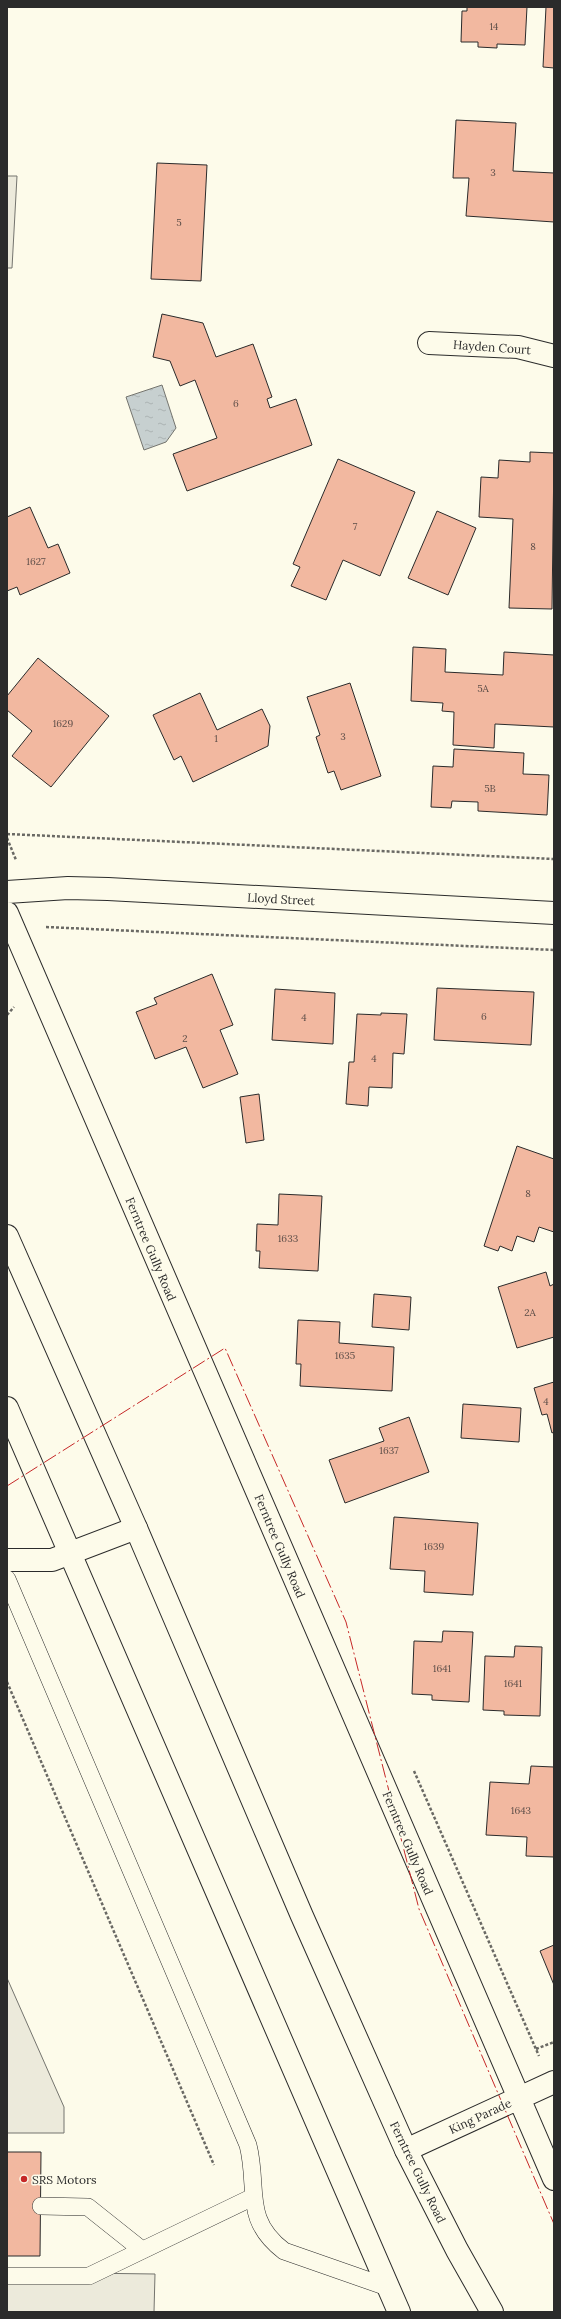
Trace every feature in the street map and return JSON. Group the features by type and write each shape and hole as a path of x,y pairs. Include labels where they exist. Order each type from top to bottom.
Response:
{"street":[{"name":"Hayden Court","path":"429,343 518,347 554,356"},
{"name":"Lloyd Street","path":"7,892 68,888 108,889 554,913"},
{"name":"Ferntree Gully Road","path":"7,913 554,2179"},
{"name":"Ferntree Gully Road","path":"7,1236 136,1528 299,1909 406,2150 457,2250 492,2312"},
{"path":"7,1408 346,2186 387,2287 399,2312"},
{"path":"7,1560 52,1560 136,1528"},
{"name":"King Parade","path":"406,2150 554,2082"}],"lane":[{"path":"7,1579 245,2138 253,2164 253,2197 256,2214 263,2229 272,2242 284,2251 387,2287"},
{"path":"7,2276 89,2276 253,2197"},
{"path":"41,2206 88,2207 142,2250"}],"path":[{"path":"7,834 554,859"},
{"path":"7,838 17,862"},
{"path":"44,927 554,950"},
{"path":"7,1682 214,2165"},
{"path":"536,2049 554,2042"}],"shaded area":[{"path":"7,176 17,176 12,268 7,268"},
{"path":"7,1978 64,2107 64,2133 7,2133"},
{"path":"7,2272 155,2274 154,2312 7,2312"}],"water":[{"path":"162,385 176,428 166,442 144,450 126,397"}],"building":[{"path":"467,7 527,7 525,45 497,44 497,48 478,47 478,42 461,42 462,11 467,11"},
{"path":"546,7 554,7 554,68 543,67"},
{"path":"456,120 516,123 513,171 554,173 554,222 466,216 469,178 453,178"},
{"path":"157,163 207,165 201,281 151,279"},
{"path":"162,314 203,323 216,357 253,344 272,397 267,399 270,408 296,399 312,445 187,491 173,454 217,438 195,380 180,386 170,361 153,357"},
{"path":"530,452 554,453 552,609 509,608 513,519 479,517 481,477 498,478 499,460 530,462"},
{"path":"338,459 415,492 380,576 343,560 326,600 291,586 300,567 293,564"},
{"path":"30,507 48,548 58,544 70,573 20,595 17,587 7,591 7,517"},
{"path":"437,511 476,528 448,595 408,578"},
{"path":"413,647 446,649 445,672 503,675 504,652 554,655 554,727 495,724 494,748 453,745 454,712 442,711 443,703 411,701"},
{"path":"38,658 109,716 51,787 12,756 32,731 7,710 7,696"},
{"path":"350,683 381,776 341,790 334,771 328,773 316,737 320,735 307,697"},
{"path":"200,693 217,730 262,709 270,726 268,746 193,782 181,756 174,760 153,715"},
{"path":"454,749 524,753 523,774 549,775 547,815 478,811 478,802 452,801 451,808 431,807 433,766 453,767"},
{"path":"212,974 233,1025 220,1030 238,1074 203,1088 186,1047 155,1059 136,1012 157,1004 154,998"},
{"path":"437,988 534,992 531,1045 434,1040"},
{"path":"275,989 335,993 333,1044 272,1040"},
{"path":"381,1013 407,1014 404,1054 393,1053 392,1088 369,1087 368,1106 346,1104 349,1062 354,1062 357,1014 381,1015"},
{"path":"259,1094 264,1140 246,1143 240,1097"},
{"path":"517,1146 554,1159 554,1232 539,1227 534,1242 517,1236 512,1251 500,1246 498,1251 484,1246"},
{"path":"279,1194 322,1196 318,1271 259,1268 260,1251 256,1251 257,1224 278,1225"},
{"path":"546,1272 550,1286 554,1284 554,1337 517,1348 498,1287"},
{"path":"374,1294 411,1297 409,1330 372,1327"},
{"path":"298,1320 340,1322 339,1343 394,1347 392,1391 300,1386 301,1364 296,1364"},
{"path":"554,1382 554,1432 552,1433 547,1414 542,1415 534,1388"},
{"path":"463,1404 521,1408 519,1442 461,1438"},
{"path":"409,1417 429,1472 345,1503 329,1460 384,1441 379,1428"},
{"path":"394,1517 478,1523 473,1595 424,1592 425,1571 390,1569"},
{"path":"443,1631 473,1632 469,1702 432,1700 432,1695 412,1694 414,1641 442,1642"},
{"path":"515,1646 542,1647 540,1716 504,1715 504,1711 483,1710 485,1656 514,1657"},
{"path":"531,1766 554,1767 554,1857 526,1856 527,1837 486,1835 490,1782 529,1784"},
{"path":"554,1945 554,1985 540,1951"},
{"name":"SRS Motors","path":"7,2152 41,2152 40,2256 7,2256"}],"power":[{"path":"7,1486 225,1348 346,1622 419,1909 554,2224"}],"place":[{"name":"SRS Motors","path":"24,2179"}]}
